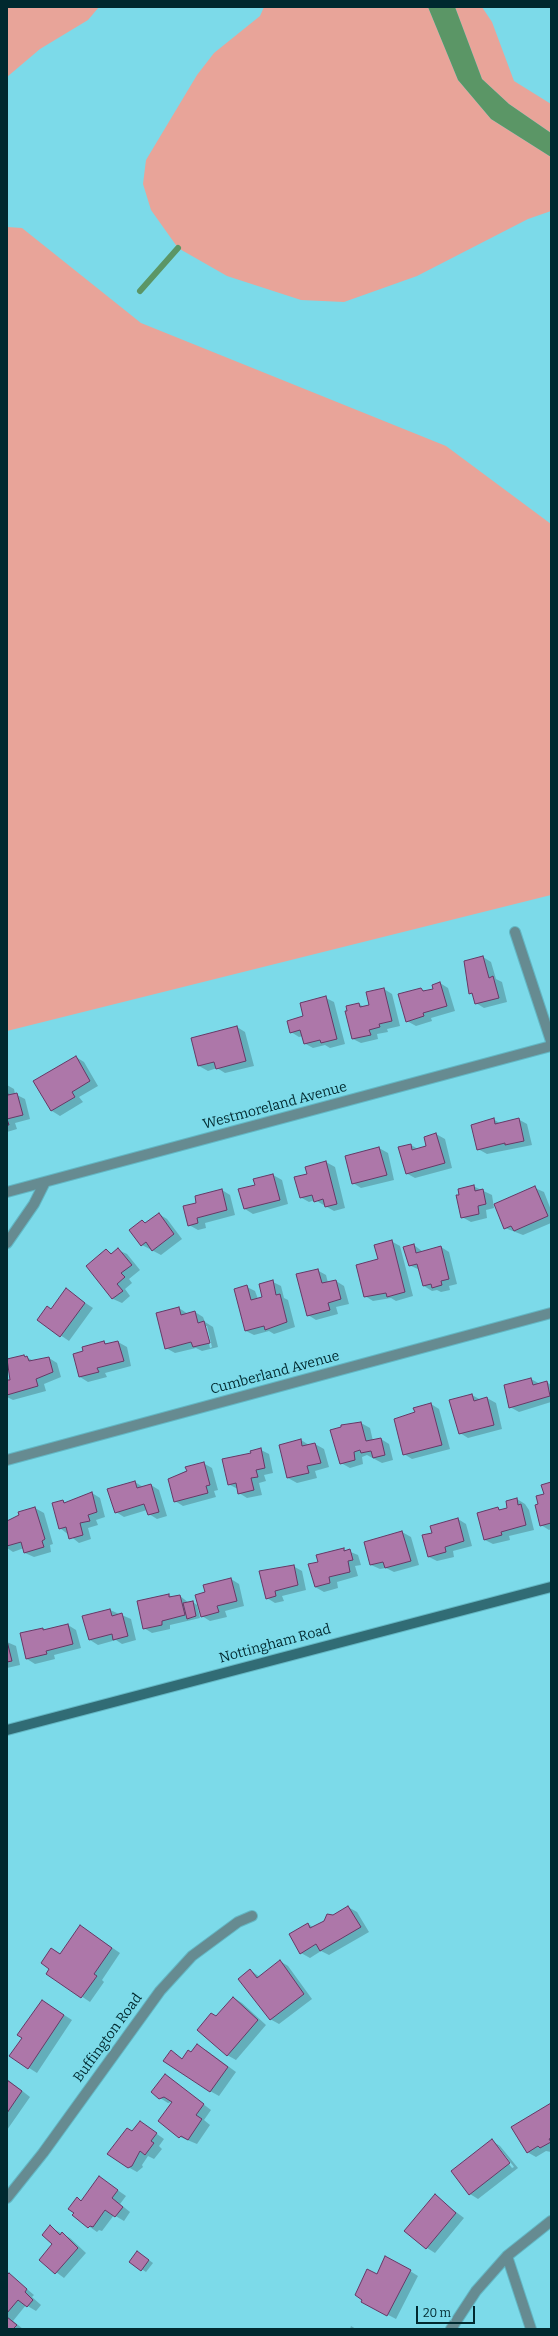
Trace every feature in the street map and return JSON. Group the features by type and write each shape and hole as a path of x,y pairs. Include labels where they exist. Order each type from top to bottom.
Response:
{"street":[{"path":"515,932 551,1041"},
{"name":"Westmoreland Avenue","path":"7,1192 551,1046"},
{"path":"7,1243 34,1204 45,1182"},
{"name":"Cumberland Avenue","path":"7,1460 551,1313"},
{"name":"Nottingham Road","path":"7,1730 551,1587"},
{"name":"Buffington Road","path":"7,2198 43,2153 160,1991 192,1956 238,1922 252,1916"},
{"path":"451,2329 476,2291 507,2256 551,2221"},
{"path":"507,2256 530,2329"}],"shaded area":[{"path":"7,7 99,7 88,20 40,49 7,77"},
{"path":"264,7 428,7 458,80 491,119 551,157 551,211 528,219 417,276 344,302 301,300 227,276 178,248 151,210 143,184 146,160 197,75 214,53 260,16"},
{"path":"428,7 455,7 482,79 509,104 551,133 551,157 491,119 458,80"},
{"path":"455,7 482,7 492,22 514,81 551,104 551,133 509,104 482,79"},
{"path":"7,227 22,228 141,323 446,446 551,524 551,895 7,1031"}],"building":[{"path":"483,956 489,978 493,976 499,998 475,1004 472,993 469,994 464,961"},
{"path":"440,982 447,1006 423,1013 424,1016 406,1022 398,994 421,988 423,991 433,989 432,985"},
{"path":"384,988 392,1021 379,1024 380,1027 369,1030 371,1035 352,1039 345,1011 347,1011 346,1006 359,1003 360,1007 369,1005 366,992"},
{"path":"326,996 337,1039 321,1043 320,1040 304,1044 300,1030 290,1033 287,1021 303,1016 300,1003"},
{"path":"237,1026 246,1061 216,1069 214,1062 198,1066 191,1038"},
{"path":"76,1056 90,1081 72,1092 75,1097 51,1111 33,1081"},
{"path":"7,1090 8,1095 17,1093 23,1115 7,1119"},
{"path":"494,1118 495,1124 519,1118 524,1141 505,1145 505,1143 477,1150 471,1125"},
{"path":"436,1133 445,1163 406,1174 398,1147 411,1144 412,1150 426,1146 424,1137"},
{"path":"379,1147 387,1175 352,1184 345,1156"},
{"path":"326,1161 337,1204 325,1207 323,1199 314,1202 312,1195 300,1198 294,1177 307,1174 305,1167"},
{"path":"273,1174 280,1200 244,1209 238,1189 255,1185 253,1179"},
{"path":"474,1185 475,1191 483,1189 486,1204 478,1206 479,1214 461,1218 456,1195 459,1195 458,1189"},
{"path":"535,1186 548,1216 514,1231 511,1226 504,1229 494,1204"},
{"path":"222,1189 227,1210 197,1218 198,1223 188,1226 183,1206 196,1203 195,1196"},
{"path":"159,1213 174,1234 152,1251 146,1242 141,1246 129,1230 142,1220 145,1223"},
{"path":"392,1240 405,1292 387,1297 386,1293 364,1297 356,1265 378,1259 374,1245"},
{"path":"414,1244 416,1253 441,1246 449,1279 441,1281 442,1285 432,1288 431,1284 423,1286 417,1264 409,1266 403,1247"},
{"path":"118,1248 132,1265 121,1273 125,1277 117,1284 123,1291 112,1299 86,1266 106,1249 111,1254"},
{"path":"318,1269 322,1283 336,1280 341,1299 328,1303 330,1310 307,1316 296,1274"},
{"path":"273,1280 276,1295 280,1294 287,1322 265,1330 264,1326 245,1331 234,1289 247,1285 251,1300 262,1297 259,1284"},
{"path":"66,1288 85,1303 60,1337 37,1320 47,1306 51,1309"},
{"path":"179,1307 181,1315 195,1311 198,1323 204,1321 210,1343 193,1347 191,1342 165,1349 156,1313"},
{"path":"104,1341 105,1344 118,1341 124,1361 97,1368 99,1372 79,1377 73,1354 83,1351 82,1347"},
{"path":"24,1355 25,1357 27,1356 29,1361 49,1357 53,1372 36,1379 38,1386 7,1395 7,1380 10,1380 7,1359"},
{"path":"531,1378 533,1385 547,1381 550,1396 509,1408 504,1385"},
{"path":"472,1394 474,1401 487,1397 494,1425 459,1434 449,1400"},
{"path":"431,1403 442,1445 403,1455 394,1419 415,1412 413,1408"},
{"path":"361,1422 366,1441 381,1438 385,1455 373,1458 371,1451 361,1453 360,1450 354,1452 355,1460 340,1464 330,1430 341,1427 341,1425"},
{"path":"301,1439 302,1446 315,1443 321,1463 307,1466 309,1473 287,1478 279,1445"},
{"path":"261,1448 265,1468 256,1470 258,1477 251,1478 254,1490 238,1494 236,1483 228,1485 222,1459 251,1453 250,1451"},
{"path":"204,1462 210,1485 206,1486 208,1493 174,1502 168,1479 187,1471 185,1467"},
{"path":"135,1481 137,1488 151,1484 159,1512 148,1515 144,1504 115,1513 107,1489"},
{"path":"551,1482 551,1523 540,1526 535,1505 538,1504 536,1496 544,1494 541,1485"},
{"path":"92,1492 97,1512 88,1515 90,1521 80,1523 83,1535 69,1539 66,1527 59,1529 52,1503 63,1500 64,1503"},
{"path":"517,1498 518,1505 521,1504 526,1525 501,1532 502,1535 484,1540 477,1513 498,1507 499,1510 507,1508 506,1501"},
{"path":"35,1507 45,1539 42,1541 44,1547 24,1553 21,1542 7,1546 7,1521 19,1515 18,1512"},
{"path":"458,1518 464,1541 445,1547 446,1552 428,1557 422,1535 432,1533 430,1526"},
{"path":"402,1531 411,1561 385,1568 383,1562 370,1565 364,1542"},
{"path":"344,1548 344,1551 350,1549 353,1560 348,1561 350,1572 329,1577 330,1583 315,1587 308,1564 318,1562 316,1555"},
{"path":"294,1565 298,1585 275,1591 276,1596 266,1599 259,1571"},
{"path":"231,1578 237,1601 217,1606 219,1612 201,1617 195,1595 205,1592 203,1585"},
{"path":"169,1594 169,1597 180,1595 185,1615 162,1621 162,1625 143,1629 137,1601"},
{"path":"193,1601 196,1616 187,1619 183,1603"},
{"path":"110,1609 112,1616 122,1613 128,1636 113,1640 112,1634 89,1640 82,1616"},
{"path":"68,1624 73,1644 46,1651 47,1654 26,1659 20,1633 43,1628 43,1630"},
{"path":"7,1641 12,1661 7,1662"},
{"path":"348,1906 361,1927 320,1951 316,1944 300,1954 289,1934 308,1923 310,1928 324,1921 327,1914 333,1915"},
{"path":"80,1925 112,1948 94,1974 97,1976 81,1998 46,1974 49,1969 41,1963 51,1948 60,1954"},
{"path":"280,1960 304,1994 270,2020 238,1979 250,1969 257,1978"},
{"path":"233,1997 258,2020 227,2056 197,2030 211,2013 216,2016"},
{"path":"42,2000 64,2015 28,2069 9,2056 22,2038 17,2035"},
{"path":"197,2044 228,2067 210,2092 163,2061 171,2050 182,2059 188,2050 191,2052"},
{"path":"165,2074 204,2104 196,2115 202,2119 188,2140 181,2136 179,2138 158,2121 172,2102 164,2097 159,2099 151,2092"},
{"path":"7,2080 22,2091 7,2113"},
{"path":"551,2103 551,2138 549,2139 551,2142 540,2148 538,2146 527,2153 511,2127"},
{"path":"140,2121 157,2133 151,2141 154,2143 145,2155 140,2151 132,2166 128,2168 107,2154 127,2128 132,2131"},
{"path":"492,2139 510,2163 469,2195 451,2171"},
{"path":"99,2176 118,2190 112,2198 123,2207 115,2217 105,2210 93,2227 90,2226 88,2228 72,2215 74,2213 68,2209 77,2197 81,2201"},
{"path":"435,2194 456,2213 426,2249 404,2231"},
{"path":"50,2225 60,2235 62,2232 78,2248 55,2274 39,2260 52,2244 42,2235"},
{"path":"137,2251 149,2260 141,2271 129,2262"},
{"path":"385,2256 411,2270 387,2316 361,2302 362,2300 355,2295 367,2269 377,2274"},
{"path":"9,2273 27,2289 25,2292 33,2300 27,2307 18,2300 7,2313 7,2275"},
{"path":"7,2317 17,2325 13,2329 7,2329"}],"waterway":[{"path":"140,291 178,248"}]}
